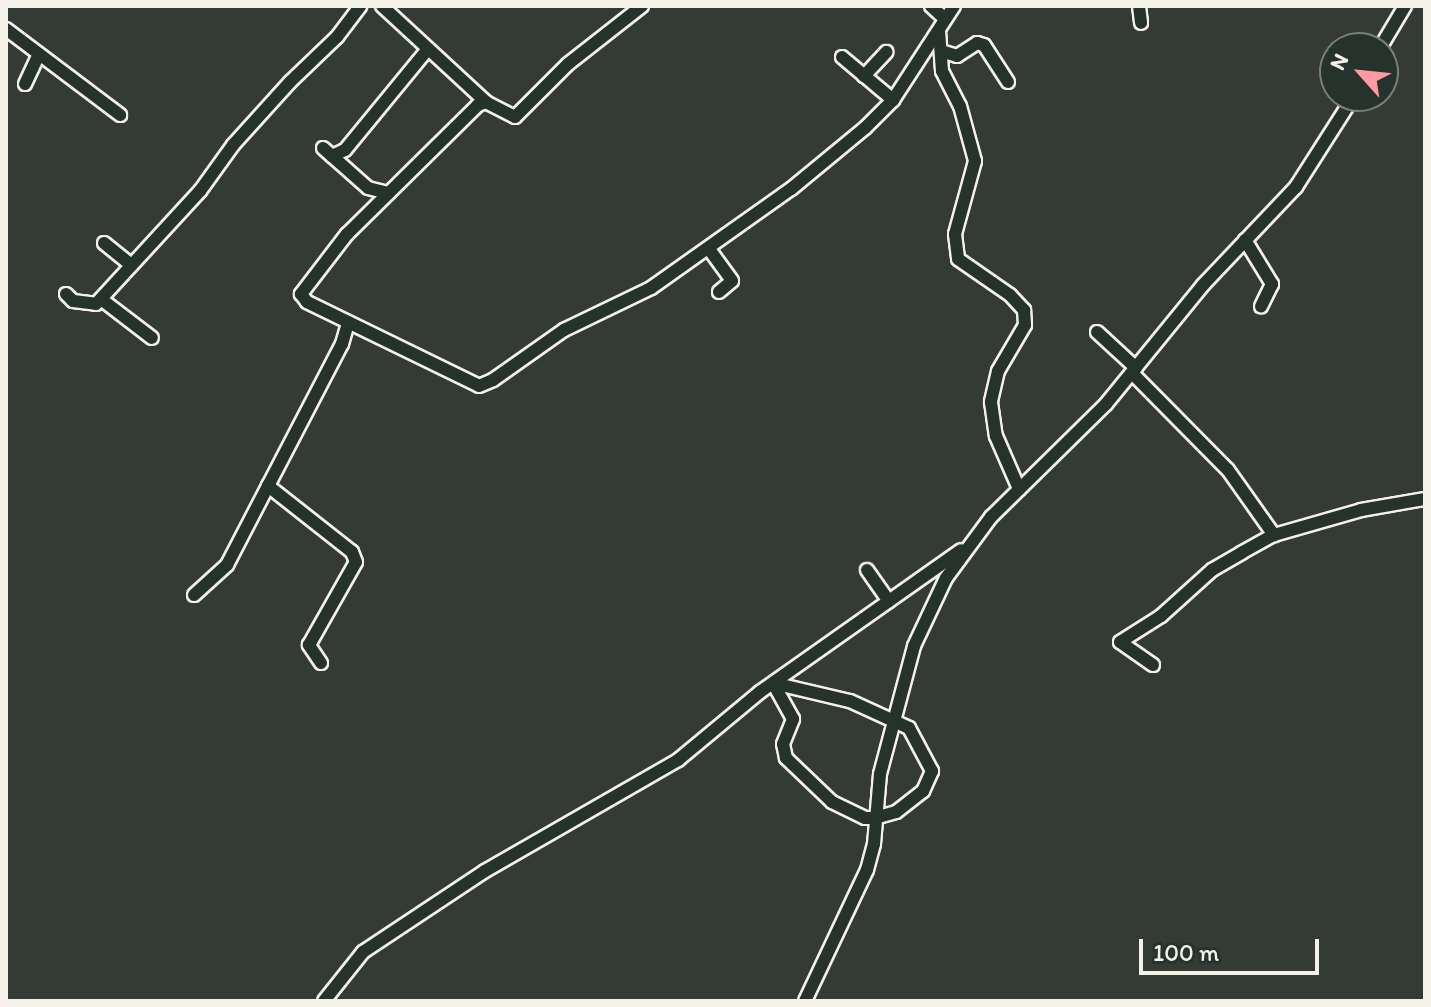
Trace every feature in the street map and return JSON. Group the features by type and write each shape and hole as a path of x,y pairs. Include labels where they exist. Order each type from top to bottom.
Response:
{"street":[{"path":"66,294 73,301 96,304 200,191 233,145 337,37 360,6"},
{"path":"382,6 407,25 428,49 486,102 515,117 568,64 642,6"},
{"path":"931,6 942,25 942,71 960,106 975,161 955,234 958,259 1010,295 1024,310 1025,325 998,371 991,402 996,436 1019,489"},
{"path":"486,102 460,122 347,234 301,294 307,302 479,386 564,330 651,288 791,189 865,128 893,100 954,6"},
{"path":"1139,6 1141,23"},
{"path":"1390,32 1405,6"},
{"path":"6,29 120,115"},
{"path":"941,51 957,56 977,43 984,45 1008,82"},
{"path":"388,193 368,188 328,152 345,150 428,49"},
{"path":"864,76 886,52"},
{"path":"25,84 39,54"},
{"path":"842,57 893,100"},
{"path":"821,1001 808,995 867,870 880,774 923,621 946,578 970,544 1019,489 1106,404 1203,285 1301,180 1344,112"},
{"path":"1245,240 1272,284 1261,307"},
{"path":"104,243 131,265"},
{"path":"709,249 732,281 719,292"},
{"path":"101,299 152,338"},
{"path":"194,595 227,565 342,344 348,323"},
{"path":"1097,332 1228,470 1274,535"},
{"path":"268,486 352,552 356,562 309,645 321,663"},
{"path":"1153,665 1120,642 1161,616 1212,570 1274,535 1361,510 1425,499"},
{"path":"324,1001 363,952 485,871 678,760 773,683 970,544"},
{"path":"867,570 889,601"},
{"path":"773,683 850,701 894,724 909,728 932,771 923,791 896,812 875,818 865,818 832,802 786,758 783,744 793,719 773,683"}]}
